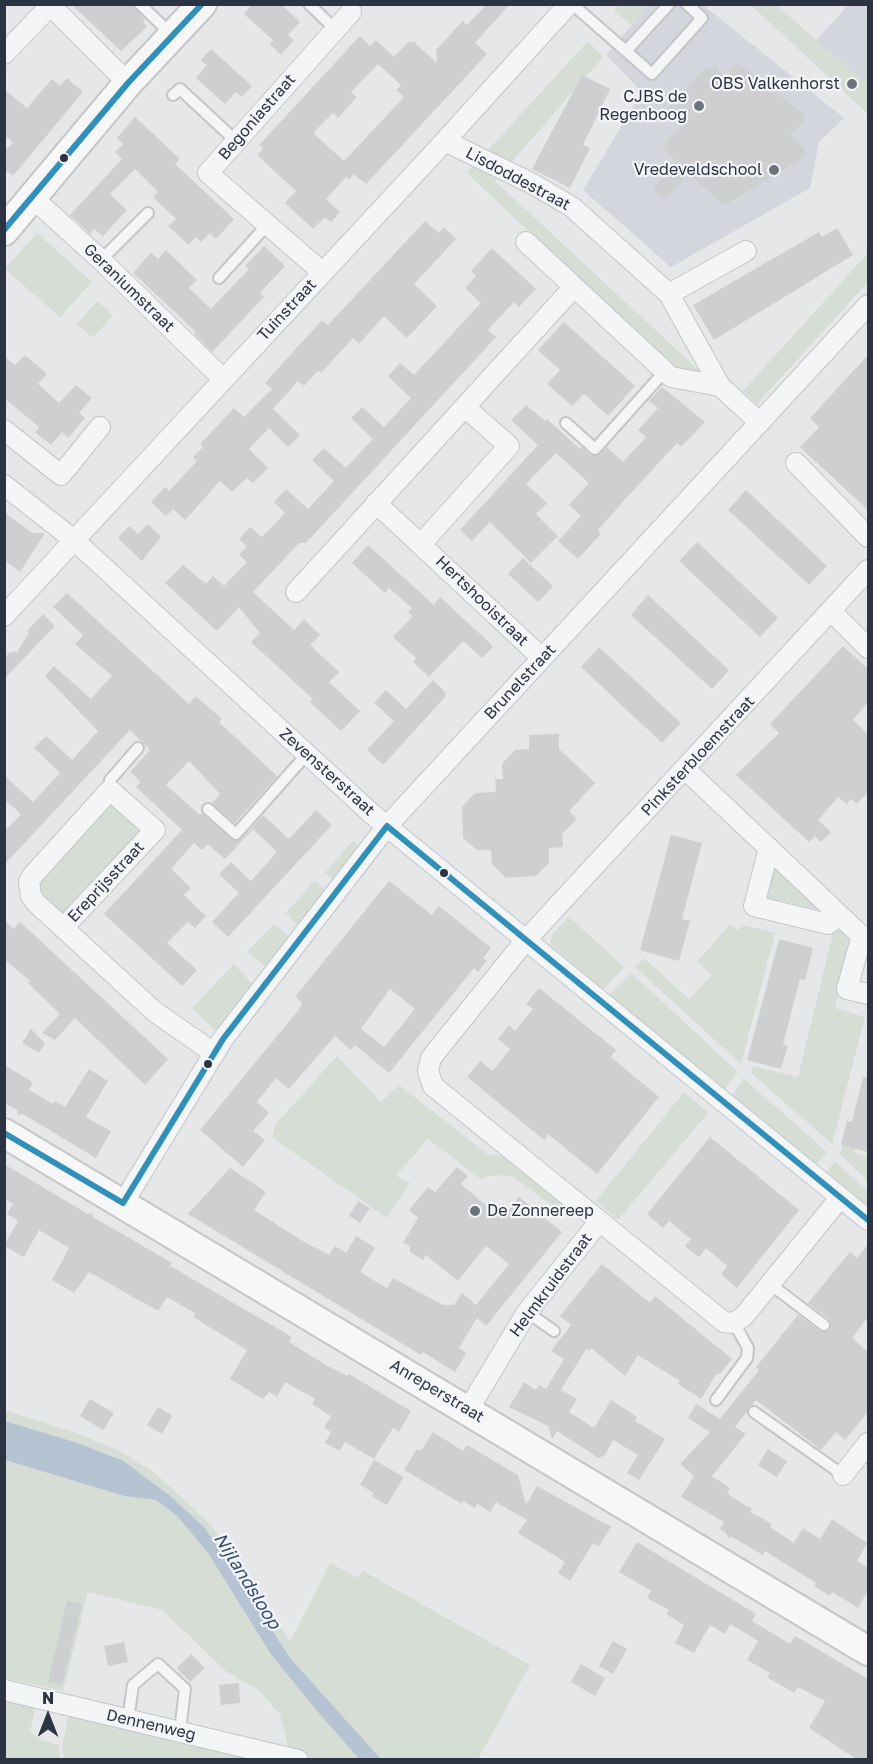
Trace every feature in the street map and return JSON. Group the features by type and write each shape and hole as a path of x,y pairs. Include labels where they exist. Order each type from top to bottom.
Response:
{"street":[{"path":"4,231 128,83 202,4"},
{"name":"Tuinstraat","path":"4,616 571,4"},
{"path":"4,54 50,5 128,83"},
{"name":"Begoniastraat","path":"322,272 208,173 351,12"},
{"name":"Lisdoddestraat","path":"447,139 453,145 533,184 572,207 669,294 720,386 759,422"},
{"name":"Geraniumstraat","path":"33,198 102,260 224,379"},
{"path":"526,242 671,377 720,386"},
{"path":"669,294 746,251"},
{"path":"296,592 573,288"},
{"name":"Brunelstraat","path":"123,1203 214,1053 387,826 868,304"},
{"name":"Hertshooistraat","path":"421,544 508,446 466,408"},
{"path":"4,430 61,475 100,427"},
{"path":"796,463 868,537"},
{"name":"Zevensterstraat","path":"4,485 74,540 387,826 868,1220"},
{"name":"Hertshooistraat","path":"376,502 542,658"},
{"name":"Pinksterbloemstraat","path":"734,1323 724,1322 432,1086 428,1071 431,1058 525,941 868,570"},
{"path":"831,612 868,648"},
{"path":"685,769 865,938 847,989 868,994"},
{"name":"Ereprijsstraat","path":"64,927 155,830 111,790 33,875 29,882 29,890 35,902 154,1012 214,1053"},
{"path":"769,848 754,906 828,924 839,915"},
{"name":"Anreperstraat","path":"4,1132 868,1651"},
{"path":"734,1323 744,1316 840,1198"},
{"name":"Helmkruidstraat","path":"468,1410 527,1312 599,1222"},
{"path":"843,1475 868,1443"},
{"name":"Dennenweg","path":"4,1690 298,1760"}],"lane":[{"path":"140,4 173,36"},
{"path":"309,4 335,29"},
{"path":"571,4 652,74 702,18 687,4"},
{"path":"627,51 669,4"},
{"path":"173,95 180,88 236,141"},
{"path":"102,260 148,213"},
{"path":"219,278 267,225"},
{"path":"566,423 595,449 665,371"},
{"path":"111,790 110,780 138,748"},
{"path":"208,809 236,834 307,754"},
{"path":"770,1284 824,1325"},
{"path":"527,1312 554,1331"},
{"path":"716,1400 747,1358 748,1348 734,1323"},
{"path":"754,1412 843,1475"},
{"path":"128,1720 133,1685 158,1664 185,1689 180,1731"}],"shaded area":[{"path":"620,4 649,5 631,25 614,11"},
{"path":"649,5 703,5 844,118 819,142 810,188 671,267 583,190 642,92 606,55"},
{"path":"751,5 776,5 868,85 868,114"},
{"name":"OBS Valkenhorst","path":"848,5 868,5 868,114 804,54"},
{"path":"588,41 603,57 495,181 705,376 677,373 467,173"},
{"path":"37,233 92,282 60,317 5,269"},
{"path":"868,253 868,282 757,404 743,391"},
{"path":"97,301 113,315 93,338 77,324"},
{"path":"108,804 114,804 140,825 137,841 64,913 56,912 35,892 35,884"},
{"path":"353,841 361,847 334,880 325,872"},
{"path":"775,868 780,870 821,910 764,897 771,870"},
{"path":"315,880 325,891 297,925 286,913"},
{"path":"569,917 624,967 603,990 550,944 552,935"},
{"path":"274,924 289,937 266,967 247,952"},
{"path":"730,924 737,930 743,925 775,933 741,1064 635,967 644,958 689,999 712,975 697,962"},
{"path":"842,930 851,938 851,944 835,1008 865,1017 832,1144 751,1073 752,1066 798,1077 833,933"},
{"path":"234,964 253,985 216,1032 192,1008"},
{"path":"631,973 738,1072 723,1090 609,995"},
{"path":"337,1056 381,1102 399,1085 487,1154 503,1157 525,1169 568,1206 563,1214 512,1176 493,1175 481,1179 428,1139 396,1176 410,1183 387,1218 272,1137 275,1125"},
{"path":"744,1079 827,1152 816,1165 731,1097"},
{"path":"684,1092 708,1113 618,1220 596,1201"},
{"path":"845,1137 857,1138 854,1153 868,1157 868,1181 840,1154"},
{"path":"835,1161 868,1192 868,1208 825,1174"},
{"path":"4,1410 76,1433 118,1450 155,1473 210,1524 251,1579 290,1642 330,1563 358,1578 363,1571 530,1665 478,1759 381,1759 291,1659 258,1607 169,1495 124,1461 78,1443 5,1421"},
{"path":"5,1460 124,1496 156,1500 177,1516 208,1553 270,1653 359,1759 313,1759 289,1749 280,1714 257,1689 227,1672 162,1610 88,1592 63,1691 5,1678"},
{"path":"5,1698 36,1705 30,1731 40,1740 59,1745 60,1759 5,1760"},
{"path":"69,1713 262,1760 64,1760 62,1747"}],"water":[{"path":"5,1421 78,1443 124,1461 169,1495 205,1528 291,1659 381,1759 359,1759 318,1712 270,1653 208,1553 177,1516 156,1500 124,1496 5,1460"}],"building":[{"path":"71,4 133,4 145,20 143,22 147,27 121,51"},
{"path":"252,4 281,4 300,22 288,35 294,40 281,55 270,44 273,40 244,14"},
{"path":"487,4 510,4 475,43 487,54 366,184 354,174 349,180 346,177 326,199 340,212 331,222 325,217 313,229 285,203 296,191 257,155 263,149 259,145 360,36 370,46 376,40 394,57 408,42 414,42 437,63 436,50 463,21 467,25","holes":["378,64 401,85 396,90 404,97 344,161 313,133 333,113 338,118 357,97 351,92"]},
{"path":"211,49 252,86 242,97 236,92 225,104 196,78 207,65 201,60"},
{"path":"738,63 802,113 804,120 790,135 804,149 805,156 727,204 720,202 689,174 665,200 653,188 676,162 664,149 666,142 682,125 671,115 670,106 707,67 714,67 726,77"},
{"path":"582,75 610,89 583,145 590,148 570,188 532,169"},
{"path":"67,78 83,92 13,176 4,169 4,152 13,142 4,135 4,89 27,108 52,79 60,86"},
{"path":"135,117 180,159 175,164 234,219 216,239 210,233 201,242 196,237 189,245 168,226 176,219 153,197 158,192 135,169 110,194 127,210 103,236 94,229 90,234 70,215 122,159 115,152 123,144 117,138"},
{"path":"425,221 439,233 444,227 456,239 414,284 437,306 407,338 384,316 359,344 353,338 321,373 318,371 304,386 298,381 273,409 300,435 288,447 269,428 249,449 268,468 253,483 247,478 232,492 220,481 185,520 173,509 166,516 151,502 165,487 169,491 197,461 193,457 203,447 200,444 234,408 244,417 272,389 265,383 322,320 328,325"},
{"path":"837,228 853,255 714,340 693,305 819,232 822,237"},
{"path":"264,246 285,266 260,293 264,297 212,352 194,334 196,332 133,273 151,253 158,259 166,250 197,280 189,288 211,309 249,269 245,266"},
{"path":"492,248 536,289 519,307 514,302 488,330 496,337 306,543 299,543 253,592 294,630 304,619 320,635 310,645 339,672 329,682 360,711 341,731 310,702 313,699 251,642 260,633 239,607 217,631 165,583 183,565 206,584 213,576 224,586 247,562 239,555 247,547 239,539 250,527 262,537 285,513 274,502 286,489 308,509 334,481 312,460 324,448 346,468 373,439 351,418 362,407 384,427 411,398 388,376 400,363 414,375 481,303 465,288 476,276 471,271"},
{"path":"564,322 635,386 608,416 584,394 572,406 547,384 560,370 538,350"},
{"path":"25,355 47,374 38,384 59,403 76,385 92,398 79,413 85,418 68,438 62,432 51,445 35,432 39,427 4,398 4,356 15,365"},
{"path":"868,355 868,510 800,447 819,427 810,418"},
{"path":"662,387 705,422 681,447 677,443 598,530 601,534 578,559 558,541 581,516 569,505 589,483 556,453 526,484 547,503 536,514 558,536 531,563 490,522 472,541 460,530 538,445 511,420 526,405 545,421 547,419 580,449 582,447 590,455 597,456 607,447 623,462 646,437 638,430 658,408 649,401"},
{"path":"746,490 827,566 809,585 728,510"},
{"path":"4,512 32,533 45,533 20,572 4,560"},
{"path":"148,524 161,537 142,561 118,538 129,526 138,534"},
{"path":"697,542 778,618 760,637 679,561"},
{"path":"368,545 434,605 440,597 493,646 482,658 463,641 429,677 413,662 416,658 393,637 413,616 408,612 412,608 389,588 385,593 352,563"},
{"path":"523,558 553,586 538,602 508,574"},
{"path":"67,593 189,704 196,696 222,719 219,722 277,776 235,823 212,803 220,794 189,761 166,785 200,815 202,813 235,841 242,839 263,815 289,839 316,810 332,825 228,937 212,922 239,893 219,874 231,862 251,881 277,852 253,829 225,859 208,844 202,850 194,843 171,869 191,888 184,895 206,916 195,928 188,922 167,943 197,970 182,986 104,914 182,830 136,787 141,782 130,772 150,750 130,730 4,865 4,832 21,814 4,799 4,775 33,802 60,773 34,748 46,736 72,760 98,731 45,676 54,666 91,699 112,676 75,644 83,635 53,607"},
{"path":"648,595 729,670 712,689 631,615"},
{"path":"43,614 55,626 4,679 4,658 10,652 17,652 29,633 27,631"},
{"path":"843,646 868,669 868,702 853,720 868,734 868,792 857,804 851,799 847,804 838,797 818,820 831,832 821,842 815,836 809,842 736,775 779,733 770,724"},
{"path":"599,647 681,723 662,743 581,667"},
{"path":"433,680 445,692 445,697 383,765 367,750 394,721 374,703 386,690 406,709"},
{"path":"559,734 559,749 595,783 569,811 577,819 562,834 563,847 549,848 549,862 536,876 506,878 492,864 491,850 477,850 463,838 462,807 475,793 496,792 495,779 503,779 502,764 515,750 529,749 529,735"},
{"path":"671,835 702,843 682,919 690,921 679,961 640,950"},
{"path":"389,881 432,915 439,906 491,948 483,958 487,961 478,972 474,968 389,1073 355,1045 351,1050 335,1036 289,1089 276,1078 257,1102 269,1113 253,1131 265,1140 243,1167 200,1130 300,1008 302,1002 295,997","holes":["390,989 415,1009 384,1047 361,1029"]},
{"path":"4,920 14,929 20,922 168,1059 145,1085 75,1018 55,1040 42,1033 60,1014 28,983 30,981 4,959"},
{"path":"779,939 813,948 805,980 800,979 783,1044 788,1046 781,1069 747,1060"},
{"path":"539,988 616,1050 611,1057 659,1097 597,1174 548,1134 544,1140 467,1077 480,1061 493,1071 510,1049 498,1039 509,1025 515,1031 533,1009 526,1004"},
{"path":"31,1029 45,1043 39,1053 22,1043"},
{"path":"4,1065 33,1082 29,1090 53,1104 55,1101 65,1107 89,1069 108,1081 86,1117 111,1131 96,1158 23,1114 18,1115 17,1110 4,1103"},
{"path":"863,1077 868,1077 868,1152 841,1145 847,1121 852,1122"},
{"path":"710,1137 799,1210 737,1288 721,1274 727,1266 706,1248 699,1257 685,1246 691,1239 669,1221 663,1228 647,1214"},
{"path":"4,1164 88,1214 92,1213 93,1217 172,1263 170,1266 292,1337 289,1342 326,1365 347,1376 349,1374 411,1411 399,1432 393,1428 374,1459 345,1442 340,1451 325,1443 331,1432 324,1428 331,1416 312,1404 315,1399 285,1382 277,1397 269,1392 263,1399 230,1379 247,1350 193,1317 195,1313 167,1297 158,1311 89,1272 74,1293 52,1280 69,1248 39,1230 24,1257 4,1246 18,1221 7,1214 13,1204 4,1198"},
{"path":"457,1167 468,1176 461,1184 502,1219 519,1197 562,1232 486,1326 477,1318 459,1348 466,1353 455,1372 423,1352 421,1355 188,1214 230,1168 266,1192 254,1210 301,1240 329,1255 335,1246 346,1253 356,1236 375,1248 360,1272 387,1288 393,1278 443,1305 454,1305 462,1293 476,1305 509,1264 486,1246 458,1281 426,1255 423,1260 410,1252 410,1246 403,1243 418,1218 409,1210 428,1187 435,1192"},
{"path":"358,1201 370,1208 360,1223 349,1216"},
{"path":"868,1244 868,1317 852,1338 868,1352 868,1412 845,1440 836,1432 821,1450 756,1400 735,1427 746,1434 712,1476 730,1488 727,1494 752,1509 750,1512 772,1524 770,1527 794,1543 803,1528 820,1539 832,1519 867,1543 857,1561 868,1568 868,1590 858,1608 832,1592 830,1596 814,1586 816,1583 765,1551 763,1555 732,1537 728,1538 726,1533 720,1529 724,1522 681,1497 694,1476 680,1464 710,1432 688,1418 696,1404 720,1419 759,1370 756,1367 798,1315 820,1331 830,1330 829,1319 808,1303 850,1252 857,1258"},
{"path":"602,1264 650,1303 655,1296 732,1359 719,1375 717,1373 701,1399 678,1384 680,1381 638,1355 625,1376 591,1348 589,1351 586,1349 561,1390 577,1399 569,1412 594,1428 611,1400 637,1417 635,1421 665,1439 639,1480 627,1473 638,1455 613,1440 605,1455 599,1458 557,1431 552,1439 548,1426 509,1407 524,1382 536,1390 539,1385 546,1389 564,1359 551,1351 571,1325 560,1316"},
{"path":"90,1399 114,1413 103,1430 80,1416"},
{"path":"158,1407 172,1416 162,1434 147,1425"},
{"path":"433,1432 463,1451 467,1445 518,1475 526,1505 537,1486 611,1527 599,1546 593,1543 570,1581 558,1573 565,1562 518,1533 527,1520 496,1502 490,1512 477,1504 475,1508 463,1501 462,1504 404,1470 417,1449 421,1451"},
{"path":"768,1449 787,1461 777,1477 758,1465"},
{"path":"374,1460 404,1477 387,1505 372,1496 374,1493 360,1485"},
{"path":"637,1542 756,1614 752,1621 790,1644 795,1636 868,1679 868,1760 858,1760 809,1728 825,1701 798,1687 794,1693 767,1677 770,1673 747,1660 758,1641 730,1624 725,1634 710,1625 694,1653 675,1643 684,1625 666,1614 669,1610 647,1598 651,1591 619,1572"},
{"path":"67,1601 82,1604 62,1685 48,1682"},
{"path":"613,1641 627,1649 613,1674 599,1666"},
{"path":"124,1642 128,1662 108,1666 104,1646"},
{"path":"191,1654 205,1668 190,1682 177,1668"},
{"path":"581,1664 605,1678 595,1696 571,1682"},
{"path":"239,1683 240,1703 221,1705 219,1685"}],"transit line":[{"path":"4,230 128,83 202,4"},
{"path":"4,1133 123,1203 223,1039 387,826 868,1220"}],"place":[{"name":"OBS Valkenhorst","path":"852,84"},
{"name":"CJBS de Regenboog","path":"699,106"},
{"name":"Vredeveldschool","path":"774,170"},
{"name":"De Zonnereep","path":"475,1211"}],"water label":[{"name":"Nijlandsloop","path":"247,1581"}]}
